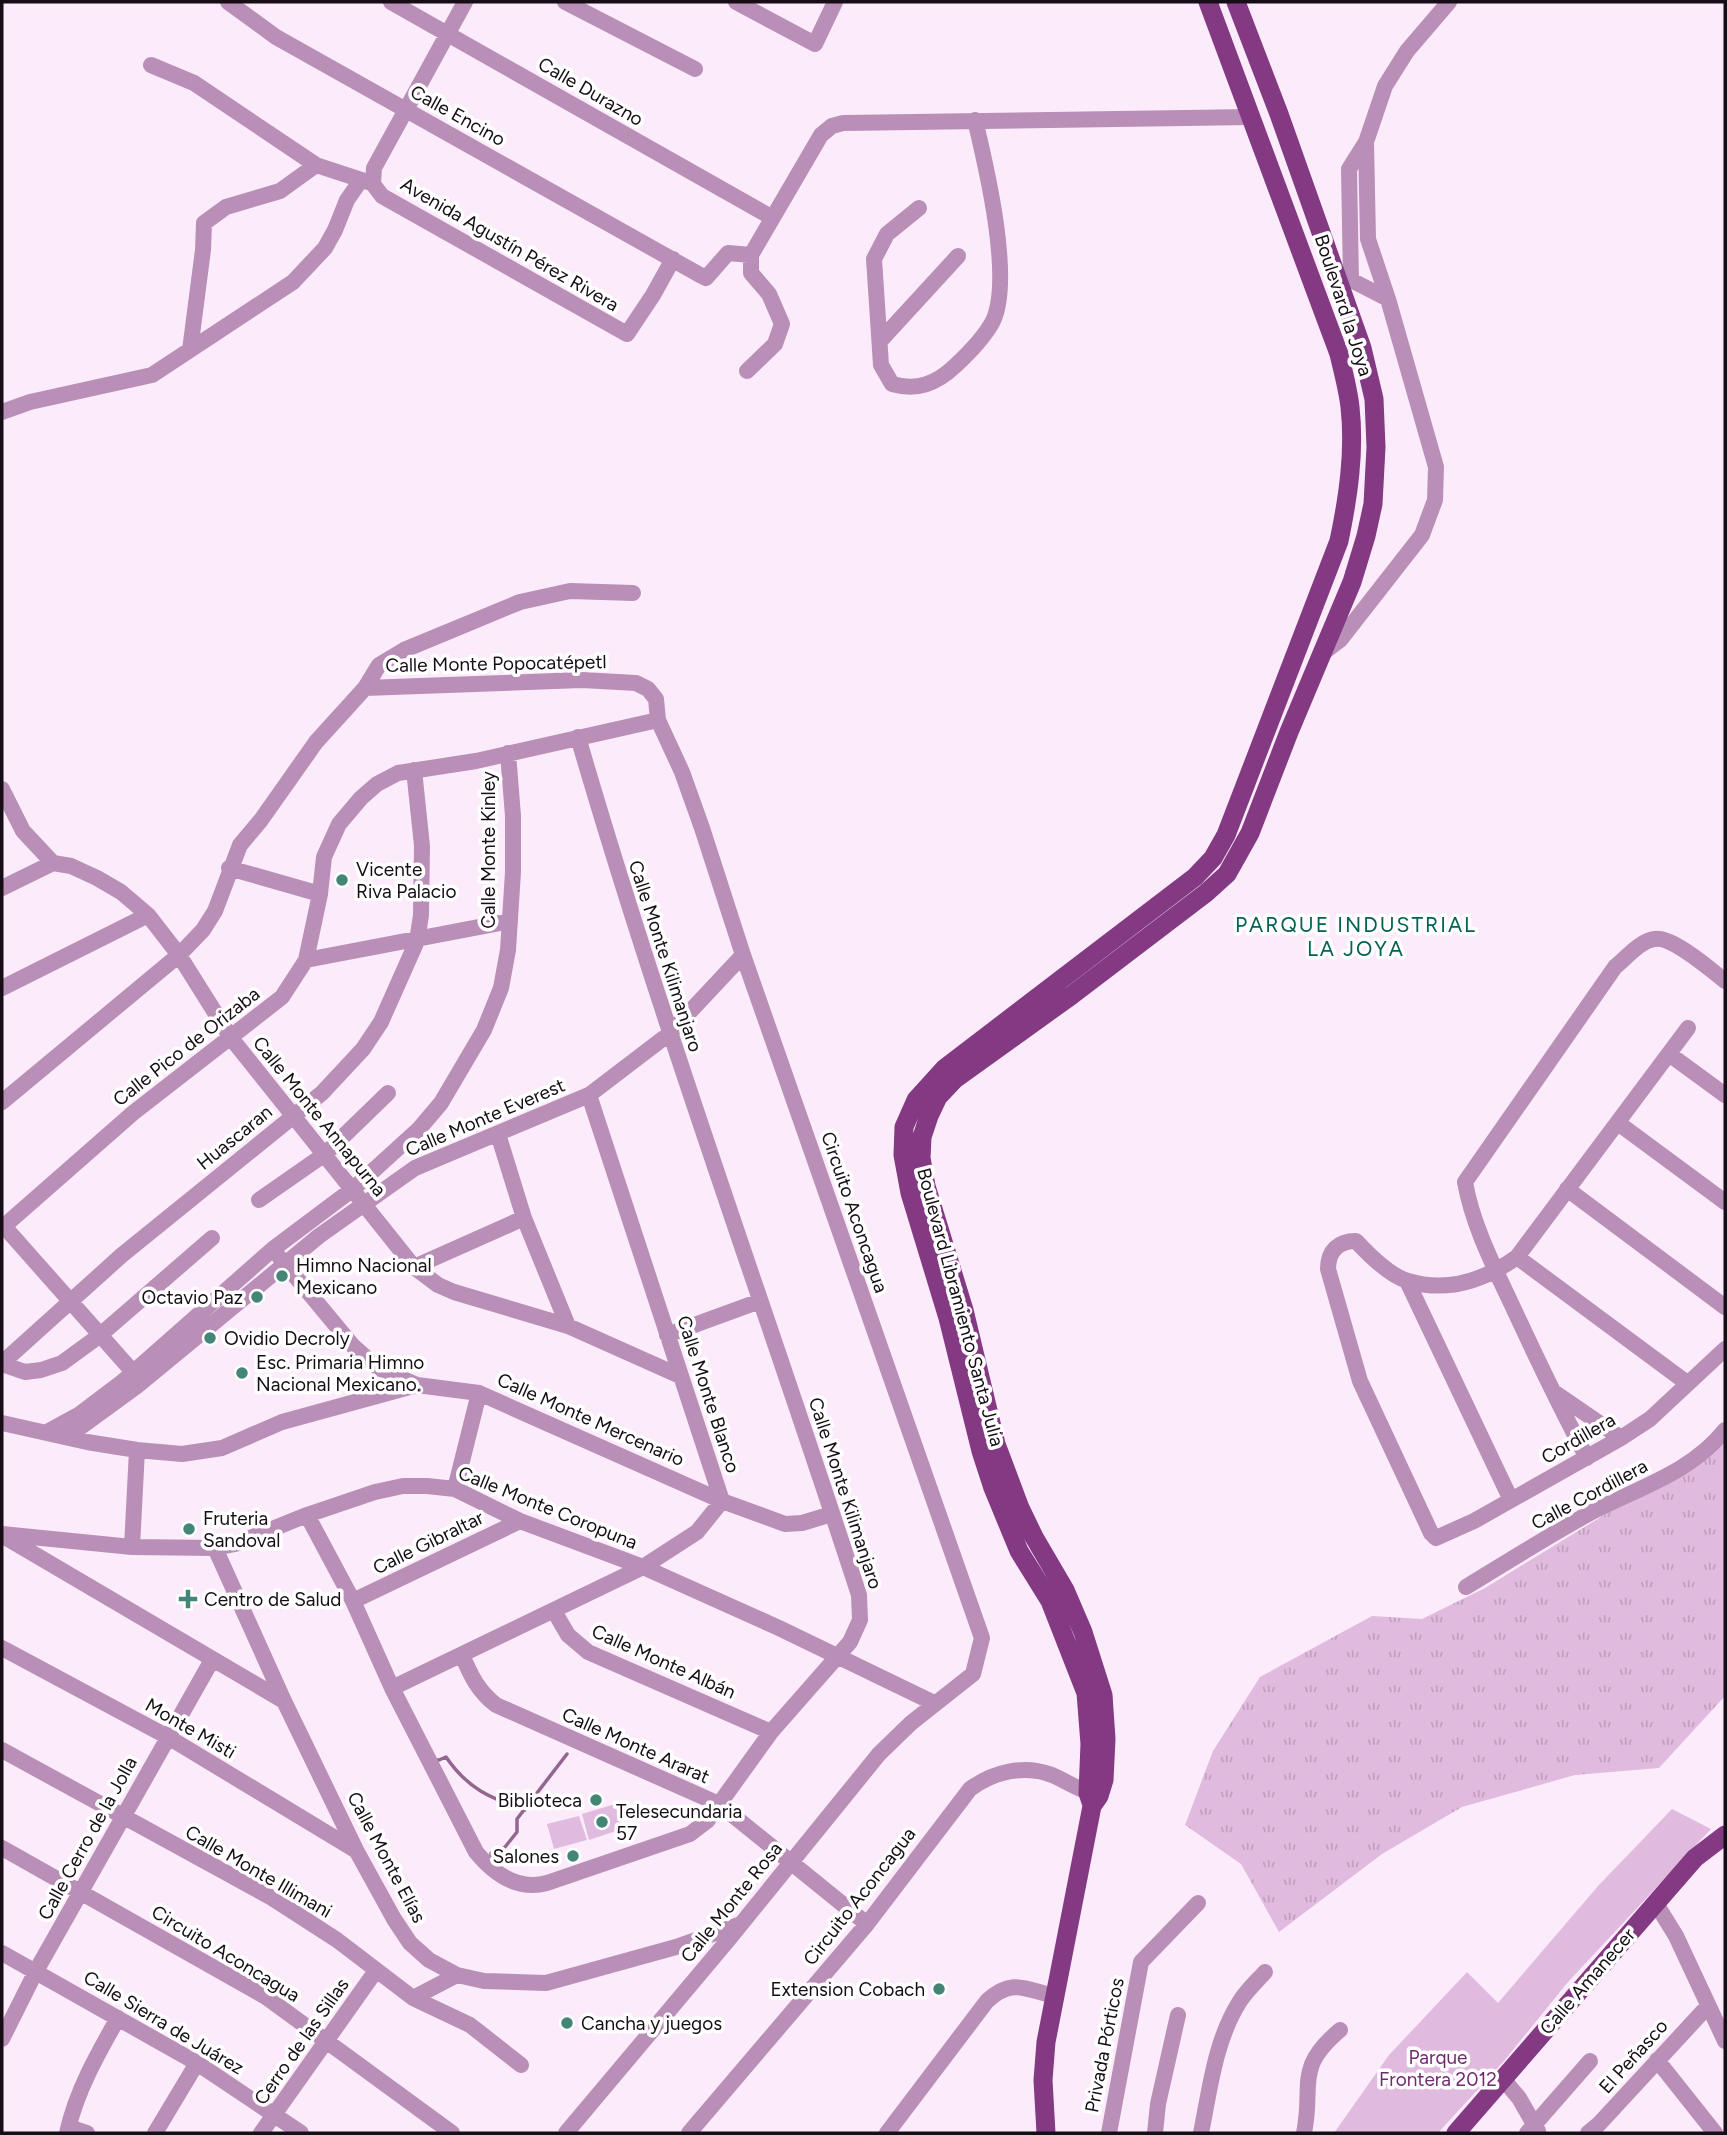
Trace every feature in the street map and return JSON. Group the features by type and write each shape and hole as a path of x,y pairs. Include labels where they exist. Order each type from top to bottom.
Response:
{"main road":[{"name":"Boulevard la Joya","path":"1208,2 1339,354 1350,407 1351,457 1347,503 1339,541 1267,728"},
{"name":"Boulevard la Joya","path":"1236,2 1344,279 1374,400 1376,447 1373,504 1366,536 1352,582 1289,732"},
{"name":"Boulevard Libramiento Santa Julia","path":"1046,2133 1043,2080 1046,2042 1093,1798 1086,1693 1050,1601 1019,1551 1005,1519 981,1451 948,1318 910,1193 903,1155 904,1127 916,1100 945,1068 1195,877 1213,858 1226,835 1267,728"},
{"name":"Boulevard Libramiento Santa Julia","path":"1093,1798 1104,1780 1106,1740 1103,1695 1083,1632 1065,1590 1020,1508 996,1444 973,1343 926,1186 921,1158 922,1137 938,1097 955,1079 1092,979 1206,893 1227,874 1250,833 1289,732"},
{"name":"Calle Amanecer","path":"1456,2133 1655,1902 1695,1858 1725,1835"}],"street":[{"name":"Calle Durazno","path":"391,2 771,217"},
{"name":"Avenida Agustín Pérez Rivera","path":"2,412 30,402 152,375 293,282 325,248 346,200 367,182 465,2"},
{"path":"565,2 695,69"},
{"path":"736,2 815,44 835,2"},
{"path":"1388,299 1344,279 1349,169 1366,142 1385,86 1407,51 1449,2"},
{"name":"Calle Encino","path":"232,3 276,37 706,278 728,253 751,255"},
{"path":"151,65 194,83 316,164 367,182"},
{"path":"747,371 775,344 782,324 769,294 751,273 751,255 821,135 832,127 844,123 1252,117"},
{"path":"919,208 887,234 874,259 881,365 892,384 909,389 923,386 950,370 974,348 993,320 999,295 999,250 990,184 975,120"},
{"path":"1323,653 1340,640 1422,535 1435,500 1436,467 1368,239 1366,142"},
{"path":"190,351 204,223 226,207 280,191 316,164"},
{"name":"Avenida Agustín Pérez Rivera","path":"367,182 382,196 627,334 673,259"},
{"path":"880,341 958,256"},
{"path":"365,688 379,665 404,650 520,602 570,591 633,593"},
{"name":"Calle Monte Popocatépetl","path":"4,1099 179,955 203,930 215,911 229,868 240,845 316,742 365,688 582,680 628,682 648,690 656,699 658,720"},
{"name":"Calle Pico de Orizaba","path":"2,1227 134,1113 282,997 306,960 320,894 324,857 339,824 361,798 377,785 398,773 476,761 658,720"},
{"name":"Circuito Aconcagua","path":"658,720 686,783 729,905 743,955 982,1638 973,1674 934,1703"},
{"name":"Calle Monte Kilimanjaro","path":"307,1515 353,1601 392,1688 476,1852 488,1866 518,1884 547,1883 690,1834 707,1821 771,1732 839,1656 856,1631 861,1607 669,1034 578,737"},
{"name":"Calle Monte Kinley","path":"354,1189 419,1129 441,1104 484,1030 501,988 510,921 513,816 508,753"},
{"name":"Huascaran","path":"2,1363 122,1255 322,1093 363,1049 381,1022 417,938 421,915 422,846 414,770"},
{"path":"2,789 23,831 53,863 2,888"},
{"name":"Calle Monte Annapurna","path":"53,863 71,866 97,878 121,892 148,915 179,955 231,1038 414,1267 438,1285 454,1292 568,1326 680,1376"},
{"path":"229,868 320,894"},
{"path":"2,988 148,915"},
{"path":"306,960 510,921"},
{"path":"1587,1458 1496,1272 1468,1199 1465,1182 1615,967 1654,938 1667,939 1725,981"},
{"name":"Calle Monte Everest","path":"68,1437 137,1386 363,1203 415,1168 589,1095 669,1034 743,955"},
{"path":"1406,1281 1436,1285 1464,1284 1496,1272 1517,1257 1688,1028"},
{"path":"1669,1054 1725,1095"},
{"path":"260,1200 324,1154 388,1094"},
{"name":"Calle Monte Blanco","path":"392,1688 643,1567 697,1532 722,1501 589,1095"},
{"path":"1618,1123 1725,1202"},
{"path":"498,1134 524,1218 568,1326"},
{"path":"47,1432 80,1414 133,1372 273,1250 354,1189"},
{"path":"1567,1189 1725,1307"},
{"path":"414,1267 524,1218"},
{"path":"2,1227 133,1372"},
{"path":"2,1363 25,1372 62,1363 99,1336 212,1238"},
{"name":"Cordillera","path":"1406,1281 1374,1260 1356,1241 1341,1243 1333,1249 1328,1258 1328,1269 1360,1381 1431,1533 1436,1538 1474,1521 1621,1438 1650,1419 1725,1349"},
{"path":"273,1250 353,1346 379,1368 417,1385"},
{"path":"1517,1257 1687,1383"},
{"path":"1406,1281 1511,1500"},
{"path":"667,1335 760,1301"},
{"name":"Calle Monte Mercenario","path":"2,1423 137,1451 182,1454 222,1448 282,1422 417,1385 479,1393 722,1501 785,1524 802,1523 832,1514"},
{"path":"1552,1391 1621,1438"},
{"path":"455,1489 479,1393"},
{"name":"Calle Cordillera","path":"1466,1587 1573,1522 1686,1466 1714,1445 1725,1430"},
{"path":"132,1547 137,1451"},
{"name":"Calle Monte Coropuna","path":"2,1534 132,1547 215,1548 235,1544 355,1497 403,1486 455,1489 520,1521 643,1567 839,1656 934,1703"},
{"name":"Calle Gibraltar","path":"353,1601 520,1521"},
{"path":"2,1534 284,1701"},
{"name":"Calle Monte Elías","path":"215,1548 284,1701 356,1850 410,1943 429,1960 457,1975 484,1982 546,1983 676,1947 741,1924"},
{"name":"Calle Monte Albán","path":"554,1611 568,1635 588,1652 771,1732"},
{"name":"Monte Misti","path":"2,1648 167,1737 356,1850"},
{"name":"Calle Monte Ararat","path":"462,1655 475,1684 484,1696 496,1705 719,1804 867,1924"},
{"name":"Calle Cerro de la Jolla","path":"2,2039 36,1971 212,1660"},
{"name":"Calle Monte Rosa","path":"566,2133 879,1754 934,1703"},
{"name":"Calle Monte Illimani","path":"2,1750 307,1920 413,1998 470,2025 521,2065"},
{"name":"Circuito Aconcagua","path":"689,2133 867,1924 961,1799 982,1780 1006,1772 1036,1772 1052,1775 1093,1798"},
{"name":"Circuito Aconcagua","path":"2,1848 266,1997 453,2133"},
{"path":"1655,1902 1676,1936 1725,2041"},
{"name":"Privada Pórticos","path":"1109,2133 1141,1962 1198,1903"},
{"name":"Calle Sierra de Juárez","path":"2,1953 197,2063 301,2133"},
{"name":"Cerro de las Sillas","path":"261,2133 375,1972"},
{"path":"1201,2133 1213,2072 1231,2018 1241,2000 1265,1972"},
{"path":"413,1998 457,1975"},
{"path":"887,2133 987,2001 998,1991 1012,1986 1054,1996"},
{"name":"El Peñasco","path":"1598,2130 1657,2060 1708,2006"},
{"path":"1155,2133 1158,2104 1178,2015"},
{"path":"87,2133 68,2130 94,2061 118,2018"},
{"path":"1304,2133 1307,2079 1312,2061 1323,2045 1340,2030"},
{"path":"1657,2060 1715,2133"},
{"path":"1503,2079 1534,2131 1590,2061"},
{"path":"155,2133 197,2063"}],"green space":[{"path":"1725,1427 1725,1696 1659,1768 1575,1775 1462,1807 1382,1854 1279,1932 1241,1864 1185,1825 1213,1751 1260,1677 1372,1616 1422,1619 1485,1588 1653,1485"},
{"name":"Telesecundaria 57","path":"615,1804 622,1829 589,1840 582,1814"},
{"name":"Parque Frontera 2012","path":"1672,1809 1711,1829 1568,1982 1504,2061 1438,2133 1334,2133 1389,2055 1467,1972 1498,2003 1598,1886"},
{"name":"Telesecundaria 57","path":"579,1816 587,1840 554,1849 547,1824"}],"waterway":[{"path":"491,1860 491,1853 505,1847 517,1832 517,1819 567,1754"},
{"path":"435,1760 446,1757 471,1785 525,1810"}],"place":[{"name":"Vicente Riva Palacio","path":"342,880"},
{"name":"Himno Nacional Mexicano","path":"282,1276"},
{"name":"Octavio Paz","path":"257,1297"},
{"name":"Ovidio Decroly","path":"210,1338"},
{"name":"Esc. Primaria Himno Nacional Mexicano.","path":"242,1373"},
{"name":"Fruteria Sandoval","path":"189,1529"},
{"name":"Centro de Salud","path":"188,1599"},
{"name":"Biblioteca","path":"596,1800"},
{"name":"Telesecundaria 57","path":"602,1822"},
{"name":"Salones","path":"573,1856"},
{"name":"Extension Cobach","path":"939,1989"},
{"name":"Cancha y juegos","path":"567,2023"}],"district":[{"name":"PARQUE INDUSTRIAL LA JOYA","path":"1356,937"}]}
